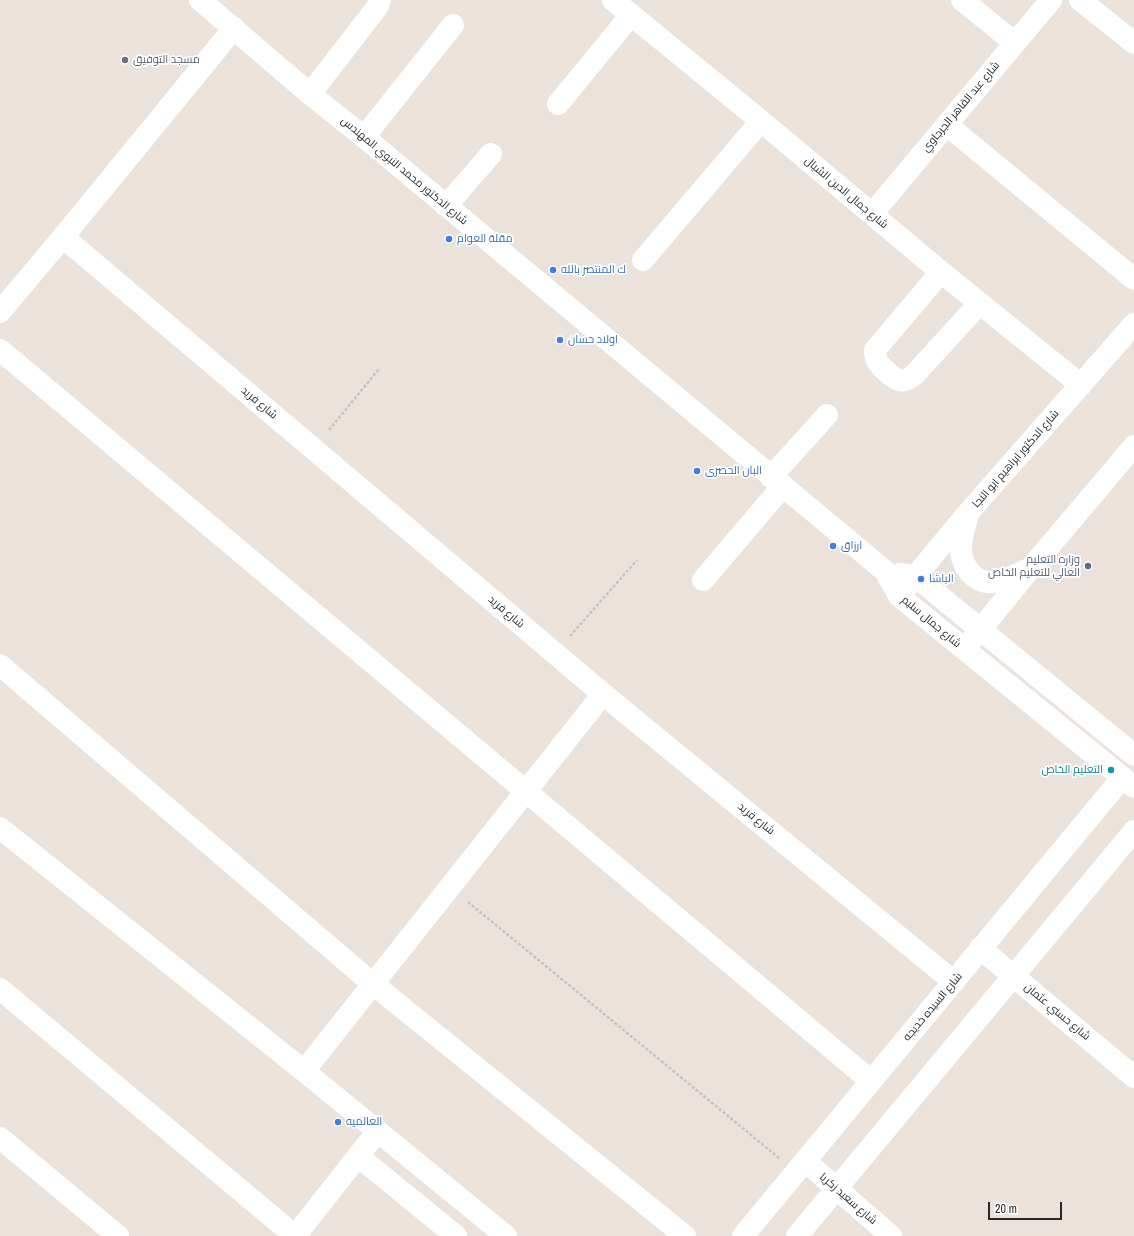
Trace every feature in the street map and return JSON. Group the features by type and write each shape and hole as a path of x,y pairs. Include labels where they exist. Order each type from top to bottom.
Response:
{"street":[{"name":"شارع الدكتور محمد النبوي المهندس","path":"200,0 310,94 364,137 885,571"},
{"path":"310,94 378,6 380,0"},
{"name":"شارع جمال الدين الشيال","path":"613,0 761,121 941,272 1081,385"},
{"path":"962,0 1015,43"},
{"name":"شارع عبد القاهر الجرجاوي","path":"872,214 1051,0"},
{"path":"1080,0 1134,43"},
{"path":"558,104 631,15"},
{"path":"364,137 453,25"},
{"path":"0,312 234,28"},
{"path":"643,260 761,121"},
{"path":"947,125 1134,279"},
{"path":"446,206 491,154"},
{"name":"شارع فريد","path":"63,237 555,654 954,982"},
{"path":"941,272 876,350 875,358 879,365 894,379 901,381 908,380 914,375 980,304"},
{"name":"شارع الدكتور ابراهيم ابو النجا","path":"899,596 968,513 1134,324"},
{"path":"0,350 871,1081"},
{"path":"703,580 827,415"},
{"path":"964,650 1134,446"},
{"path":"968,513 960,546 962,559 968,570 978,579 988,582 998,581 1030,569"},
{"path":"885,571 915,576 1134,755"},
{"name":"شارع جمال سليم","path":"885,571 899,596 1128,783"},
{"path":"0,665 373,984 685,1236"},
{"path":"304,1071 603,694"},
{"name":"شارع السيده خديجه","path":"743,1236 954,982 980,948 1128,783"},
{"path":"0,828 304,1071 506,1236"},
{"path":"797,1236 1134,831"},
{"name":"شارع حسني عثمان","path":"980,948 1134,1077"},
{"path":"0,990 295,1236 377,1132"},
{"path":"0,1138 118,1236"},
{"path":"358,1156 456,1236"},
{"name":"شارع سعيد زكريا","path":"801,1167 837,1188 891,1236"}],"path":[{"path":"313,449 379,369"},
{"path":"555,654 637,560"},
{"path":"450,887 801,1167"}],"place":[{"name":"مسجد التوفيق","path":"125,60"},
{"name":"مقلة العوام","path":"449,239"},
{"name":"ك المنتصر بالله","path":"553,270"},
{"name":"اولاد حسان","path":"560,340"},
{"name":"البان الحصرى","path":"697,471"},
{"name":"ارزاق","path":"833,546"},
{"name":"وزاره التعليم العالي للتعليم الخاص","path":"1088,566"},
{"name":"الباشا","path":"921,579"},
{"name":"التعليم الخاص","path":"1111,770"},
{"name":"العالميه","path":"338,1122"}]}
